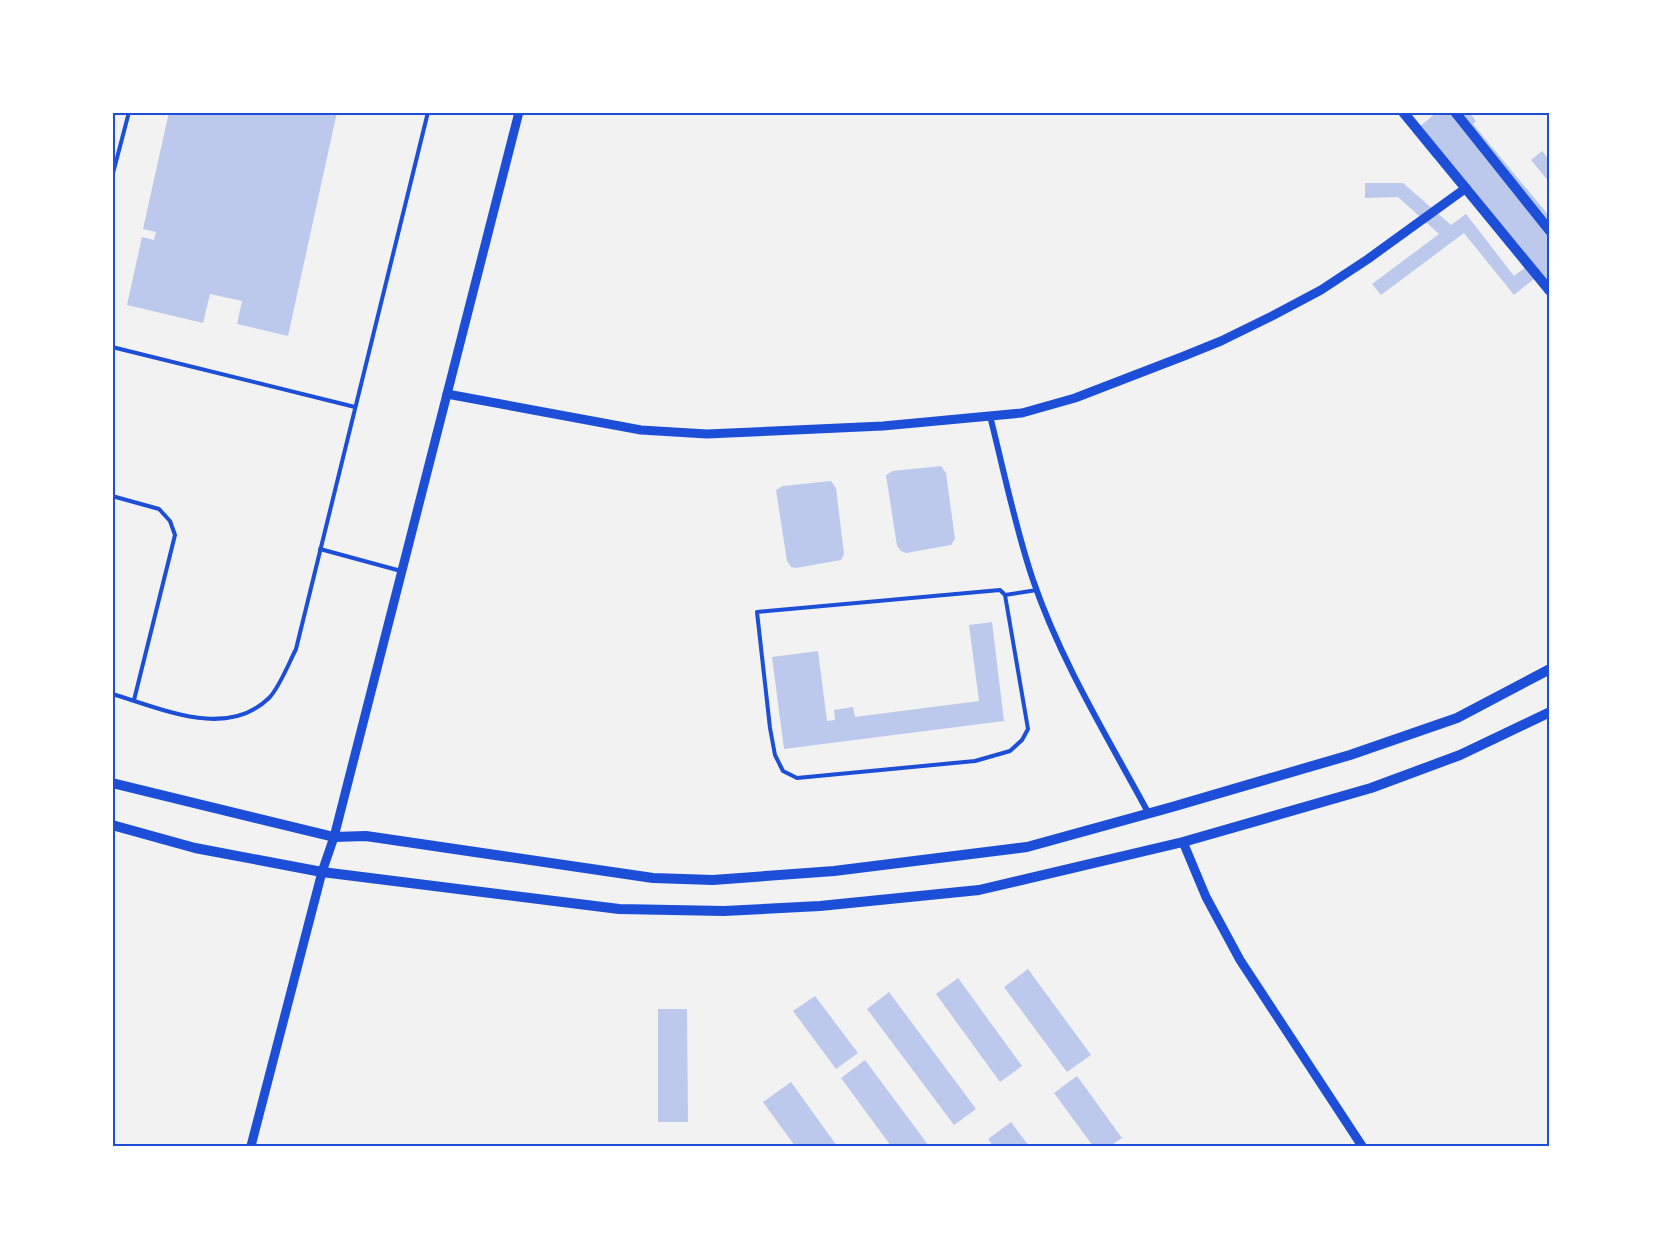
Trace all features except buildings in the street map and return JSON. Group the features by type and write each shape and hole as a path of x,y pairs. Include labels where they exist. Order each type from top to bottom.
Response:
{"main road":[{"path":"1403,112 1550,291"},
{"path":"1455,112 1550,231"},
{"path":"112,783 334,837 366,836 652,878 713,880 834,871 1027,847 1149,814 1350,755 1457,718 1550,669"},
{"path":"112,825 195,848 322,872 620,909 724,911 820,906 979,890 1184,842 1371,788 1460,755 1550,712"}],"street":[{"path":"251,1146 322,872 334,837 519,112"},
{"path":"447,394 641,430 706,434 883,426 1022,413 1075,398 1221,341 1321,290 1466,188"},
{"path":"990,416 1018,530 1037,590 1059,646 1149,814"},
{"path":"1184,842 1206,897 1240,960 1362,1146"}],"lane":[{"path":"112,177 129,112"},
{"path":"112,694 195,718 229,719 255,709 271,697 296,649 428,112"},
{"path":"112,346 356,407"},
{"path":"112,496 159,509 170,521 175,536 134,700"},
{"path":"321,549 402,571"},
{"path":"1000,590 1005,595 1028,729 1022,740 1010,751 975,761 797,778 783,771 775,755 770,728 757,612 1000,590"},
{"path":"1005,595 1037,590"}]}
